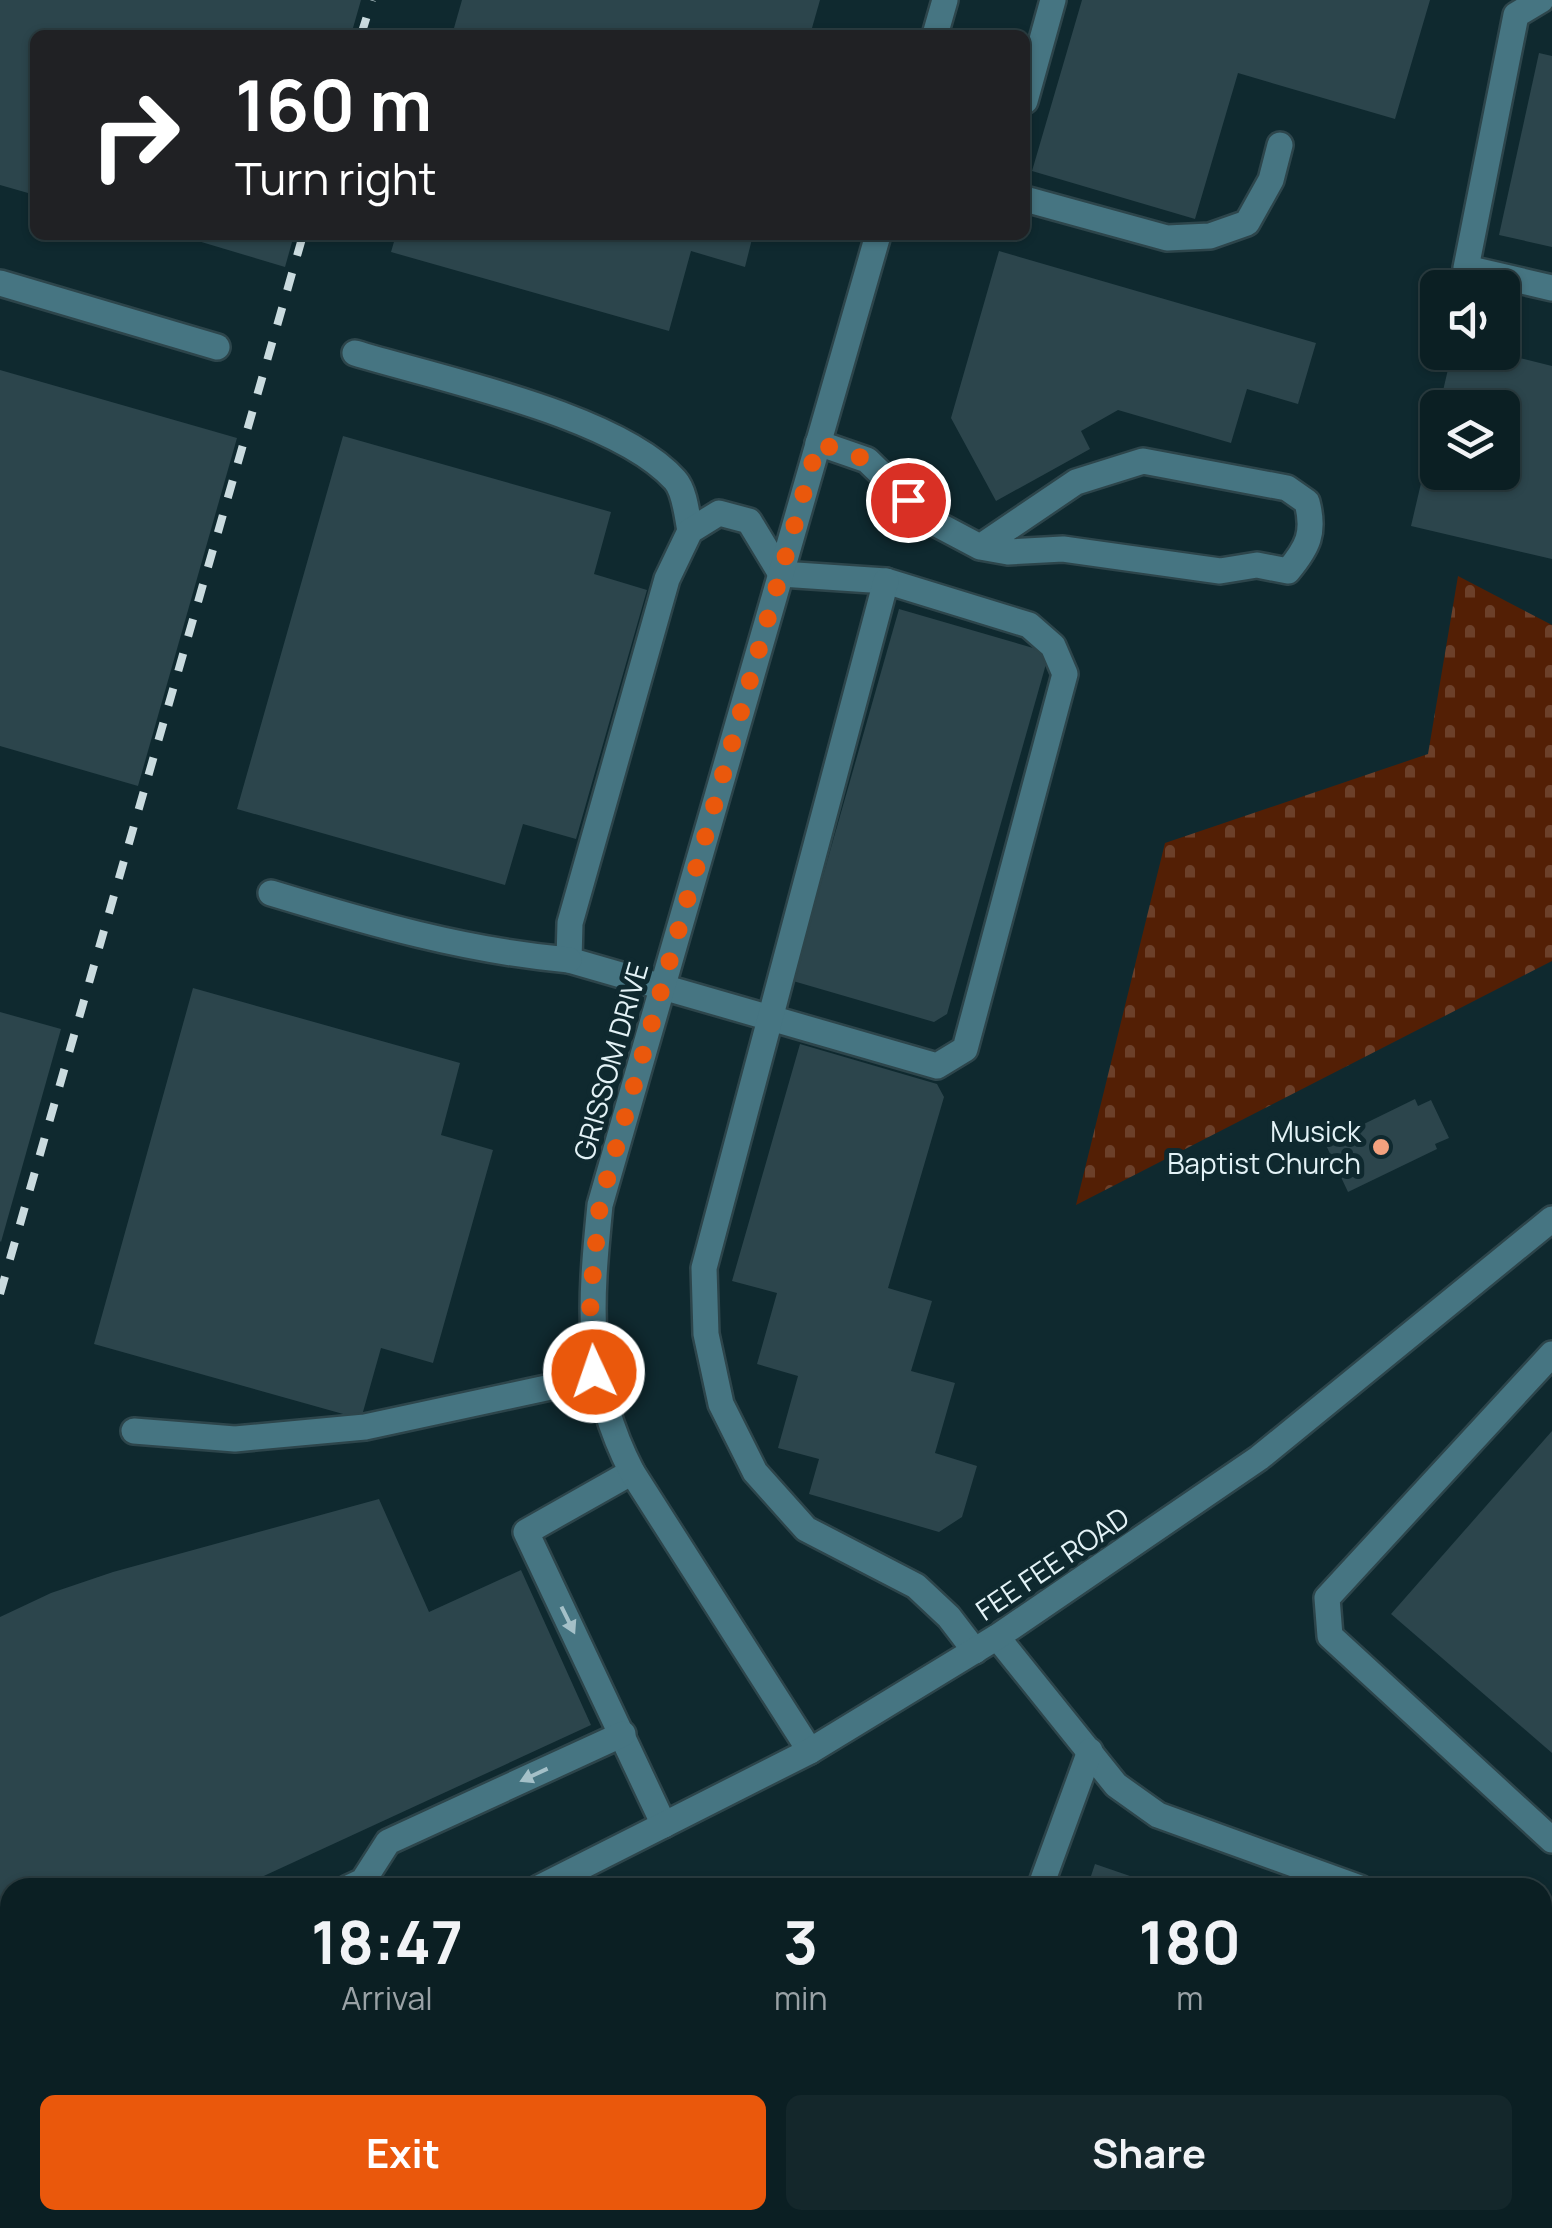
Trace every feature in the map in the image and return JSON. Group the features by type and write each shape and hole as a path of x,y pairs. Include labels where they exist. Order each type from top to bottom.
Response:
{"street":[{"path":"936,30 945,0"},
{"path":"1030,84 1053,0"},
{"path":"1541,0 1516,14 1466,268 1552,288"},
{"path":"1030,201 1167,238 1210,236 1247,223 1271,180 1280,146"},
{"name":"GRISSOM DRIVE","path":"810,1751 632,1472 612,1432 597,1377 590,1302 600,1204 877,240"},
{"path":"0,283 217,347"},
{"path":"354,353 558,416 635,447 678,482 690,531"},
{"path":"818,443 868,460 928,520 980,547 1008,552 1063,549 1220,571 1257,565 1288,571 1309,546 1312,521 1307,502 1288,488 1142,460 1076,482 980,547"},
{"path":"271,893 417,936 504,954 569,960 937,1066 965,1048 1065,674 1052,646 1029,624 886,582 781,574 749,521 719,514 690,531 668,579 570,923 569,960"},
{"path":"886,582 704,1268 706,1334 720,1404 756,1472 806,1530 916,1586 949,1617 975,1652"},
{"name":"FEE FEE ROAD","path":"559,1878 810,1751 975,1652 1259,1458 1552,1219"},
{"path":"1552,1354 1327,1598 1330,1636 1552,1840"},
{"path":"134,1430 236,1439 365,1427 597,1377"},
{"path":"632,1472 526,1532 664,1825"},
{"path":"997,1637 1116,1785 1158,1815 1332,1878"},
{"path":"364,1878 388,1842 623,1734"},
{"path":"1044,1878 1090,1751"}],"green space":[{"path":"1458,576 1552,625 1552,961 1076,1205 1165,843 1428,754"}],"building":[{"path":"0,0 361,0 352,30 30,30 30,194 0,185"},
{"path":"462,0 820,0 811,30 453,30"},
{"path":"1082,0 1430,0 1395,119 1238,73 1195,219 1032,171"},
{"path":"1539,53 1552,56 1552,247 1499,235"},
{"path":"195,240 293,240 285,267"},
{"path":"395,240 752,240 745,267 691,251 669,331 391,252"},
{"path":"999,251 1316,343 1298,404 1247,389 1231,443 1118,410 1081,431 1090,449 996,501 951,418"},
{"path":"1520,358 1552,366 1552,559 1411,526 1420,487 1520,490 1520,390 1443,390 1448,370 1520,370"},
{"path":"0,370 237,438 138,786 0,746"},
{"path":"343,436 611,512 594,574 647,590 576,839 523,824 505,885 237,809"},
{"path":"899,609 1040,650 1046,664 947,1014 934,1022 793,981"},
{"path":"193,988 460,1063 441,1135 493,1150 433,1363 381,1348 361,1419 94,1344"},
{"path":"0,1012 61,1029 1,1242 0,1241"},
{"path":"800,1044 937,1084 944,1097 888,1288 932,1301 911,1371 955,1383 935,1453 977,1466 962,1517 939,1532 809,1494 819,1459 778,1448 798,1376 757,1364 777,1293 732,1281"},
{"name":"Musick Baptist Church","path":"1415,1099 1418,1106 1431,1100 1449,1138 1435,1144 1437,1149 1348,1192 1325,1143"},
{"path":"1552,1431 1552,1753 1391,1614"},
{"path":"379,1499 429,1612 521,1570 591,1725 260,1878 0,1878 0,1617 51,1593 113,1572"},
{"path":"1095,1864 1136,1878 1090,1878"}],"railway":[{"path":"363,30 372,0"},
{"path":"0,1294 302,240"}],"place":[{"name":"Musick Baptist Church","path":"1381,1147"}],"route":[{"path":"594,1372 590,1302 600,1204 818,443 868,460 908,500"}]}
